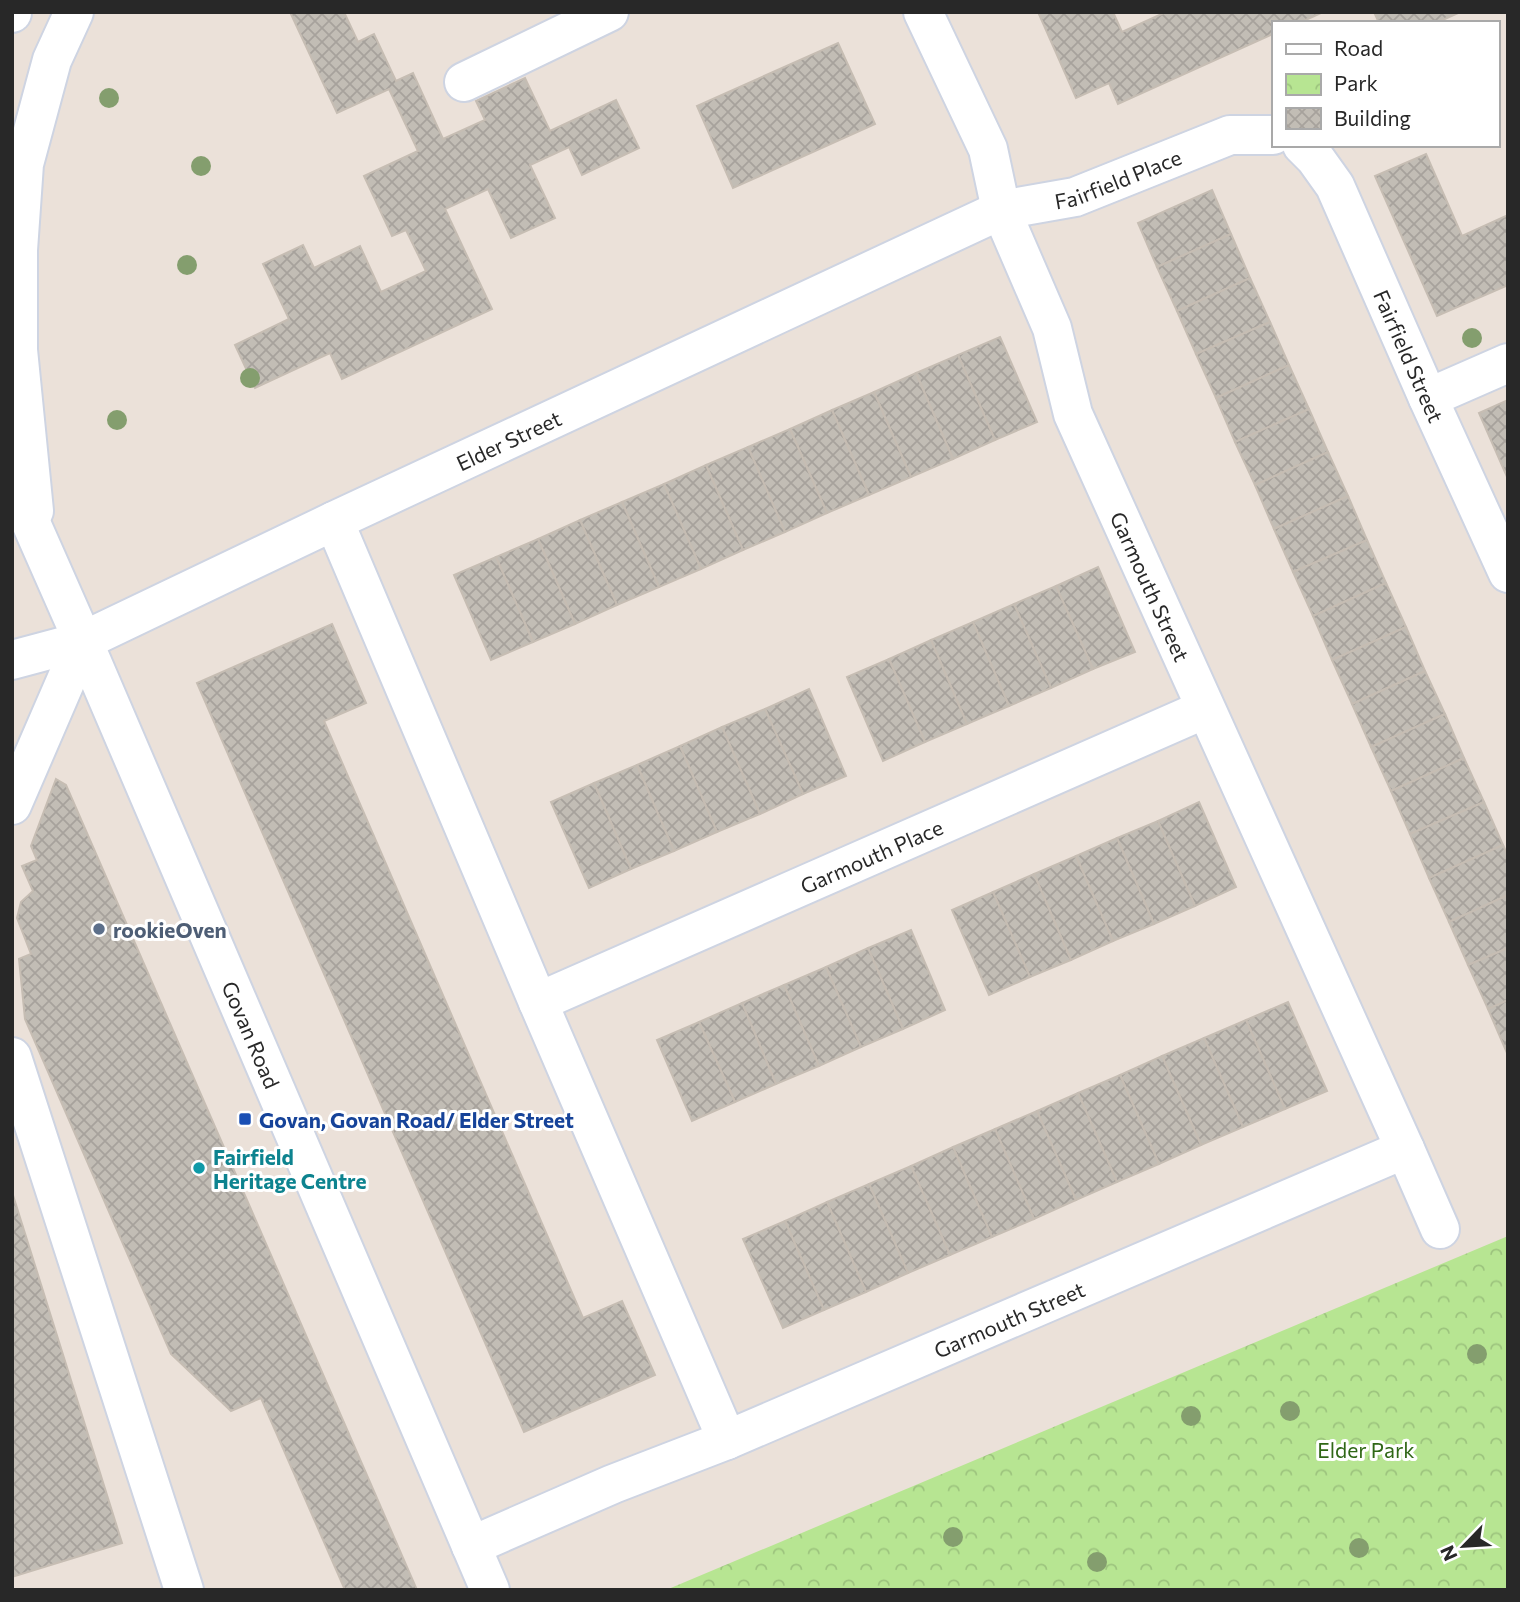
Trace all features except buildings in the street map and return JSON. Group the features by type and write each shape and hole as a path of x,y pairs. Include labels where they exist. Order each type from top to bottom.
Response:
{"street":[{"path":"37,536 18,350 21,201 24,164 52,60 74,12"},
{"path":"464,82 610,12"},
{"name":"Garmouth Street","path":"923,12 988,149 1001,210 1052,328 1073,414 1440,1229"},
{"name":"Fairfield Place","path":"1001,210 1076,197 1230,135 1272,135"},
{"name":"Fairfield Street","path":"1304,147 1335,186 1508,573"},
{"name":"Elder Street","path":"12,660 83,641 1001,210"},
{"path":"1428,398 1508,363"},
{"name":"Govan Road","path":"12,480 490,1590"},
{"path":"334,521 727,1440"},
{"path":"12,805 83,641"},
{"name":"Garmouth Place","path":"538,1002 1205,709"},
{"path":"12,1057 184,1590"},
{"name":"Garmouth Street","path":"471,1546 613,1484 727,1440 1405,1149"}],"green space":[{"name":"Elder Park","path":"1508,1236 1508,1590 666,1590"}],"place":[{"name":"rookieOven","path":"99,929"},
{"name":"Govan, Govan Road/ Elder Street","path":"245,1119"},
{"name":"Fairfield Heritage Centre","path":"199,1168"}]}
